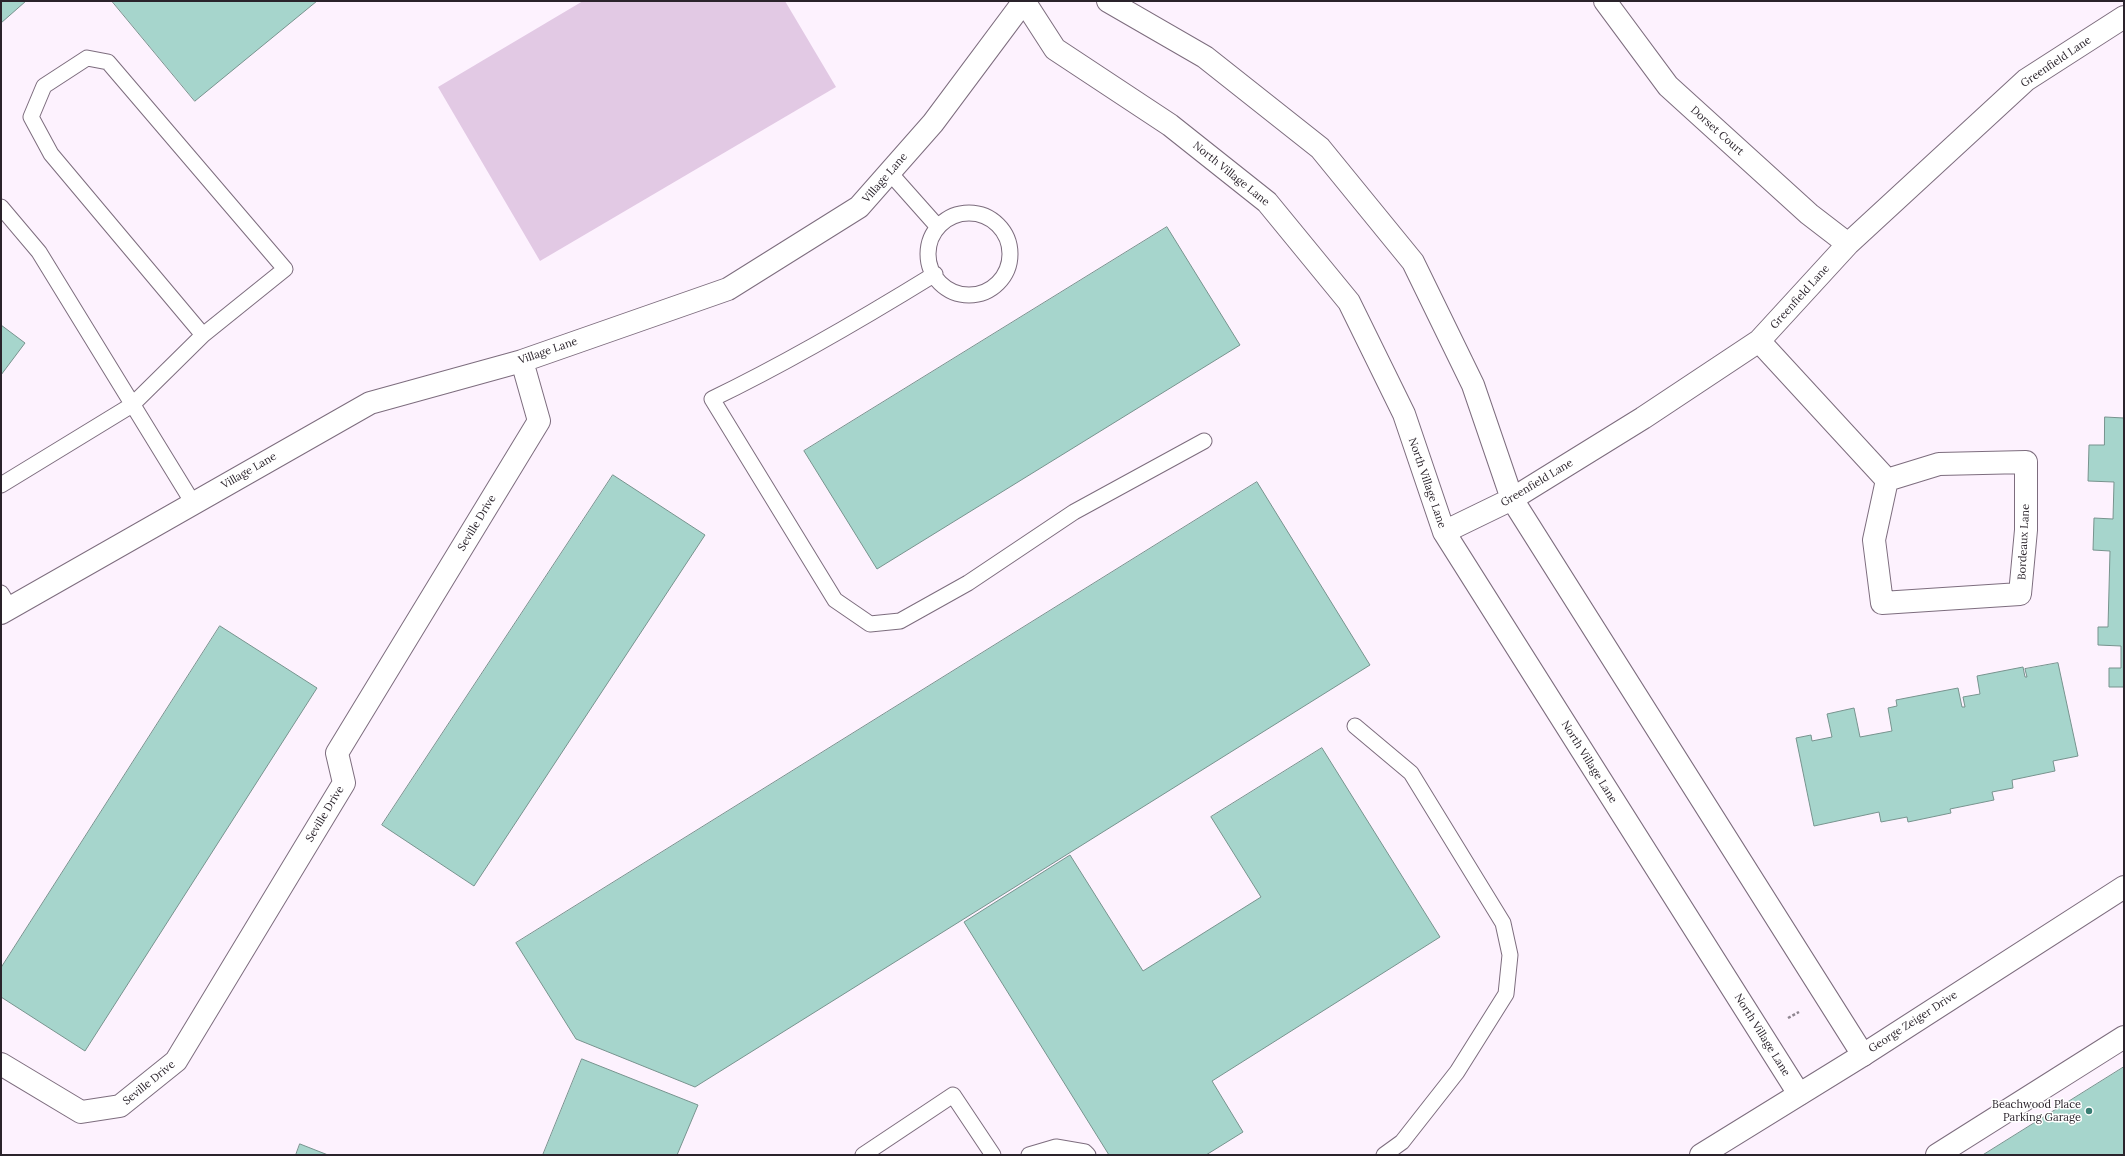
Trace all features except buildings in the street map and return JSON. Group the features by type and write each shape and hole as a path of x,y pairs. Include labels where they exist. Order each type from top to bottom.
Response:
{"street":[{"name":"Village Lane","path":"4,604 193,504 370,402 522,361 728,289 859,207 933,123 1024,1"},
{"name":"North Village Lane","path":"1024,1 1055,49 1170,125 1267,202 1349,302 1404,414 1444,532 1799,1094"},
{"path":"1108,1 1205,57 1320,148 1413,262 1473,385 1512,499 1863,1055"},
{"name":"Dorset Court","path":"1605,1 1668,86 1809,214 1848,244"},
{"name":"Greenfield Lane","path":"1444,532 1512,499 1643,418 1759,341 1848,244 2026,80 2124,17"},
{"path":"1759,341 1888,480"},
{"name":"Seville Drive","path":"1,1064 81,1112 120,1106 176,1061 344,783 337,753 539,421 522,361"},
{"name":"Bordeaux Lane","path":"2026,462 2026,530 2020,594 1882,603 1874,540 1888,480 1939,464 2026,462"},
{"name":"George Zeiger Drive","path":"1701,1155 1863,1055 2124,887"},
{"path":"1937,1155 2124,1037"}],"lane":[{"path":"1,484 132,405 203,335 285,269 108,62 87,58 44,86 31,117 51,154 203,335"},
{"path":"890,173 938,226"},
{"path":"1,207 39,252 193,504"},
{"path":"964,213 979,214 993,220 1002,228 1010,247 1010,253 1009,266 998,284 976,295 955,293 941,284 928,262 930,239 938,226 964,213"},
{"path":"935,274 841,332 774,369 712,399 835,600 870,624 900,621 968,583 1074,512 1204,441"},
{"path":"1355,726 1411,773 1503,923 1510,955 1506,994 1457,1072 1406,1136 1384,1155"},
{"path":"863,1155 953,1095 993,1155"},
{"path":"1028,1155 1056,1147 1085,1152 1088,1155"}],"shaded area":[{"path":"583,1 785,1 836,87 540,261 438,87"}],"place":[{"name":"Beachwood Place Parking Garage","path":"2089,1111"}]}
